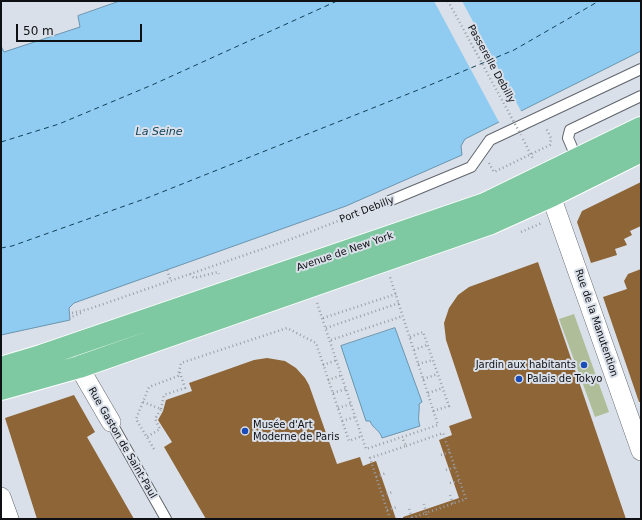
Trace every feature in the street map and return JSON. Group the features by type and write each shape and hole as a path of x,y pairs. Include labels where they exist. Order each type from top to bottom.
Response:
{"main road":[{"name":"Avenue de New York","path":"1,368 41,356 485,204 641,128"},
{"name":"Avenue de New York","path":"1,389 79,367 484,225 551,196 641,151"}],"street":[{"name":"Rue de la Manutention","path":"551,196 641,451"},
{"name":"Rue Gaston de Saint-Paul","path":"79,367 110,422"},
{"path":"1,497 8,519"}],"lane":[{"name":"Port Debilly","path":"389,201 471,167 490,140 641,69"},
{"path":"577,159 568,138 570,130 641,96"},
{"name":"Rue Gaston de Saint-Paul","path":"110,422 166,519"}],"path":[{"name":"Passerelle Debilly","path":"448,1 531,154"},
{"path":"483,150 494,172 550,145 551,138"},
{"name":"Port Debilly","path":"72,313 89,309 294,238 389,201"},
{"path":"167,270 171,280"},
{"path":"190,274 194,278 211,273"},
{"path":"317,302 331,340 366,449 438,425 390,277"},
{"path":"323,318 396,294"},
{"path":"326,328 399,303"},
{"path":"69,318 89,309"},
{"path":"331,340 403,316"},
{"path":"154,449 136,419 149,387 178,376 181,363 287,328 316,343 349,441 362,436"},
{"path":"410,337 423,332 449,406 433,411"},
{"path":"414,350 427,345"},
{"path":"323,365 337,360"},
{"path":"418,364 433,360"},
{"path":"147,437 160,429 155,419 161,409 164,395 185,388 179,370"},
{"path":"423,379 438,374"},
{"path":"328,380 342,375"},
{"path":"428,393 443,388"},
{"path":"333,393 346,389"},
{"path":"143,402 161,409"},
{"path":"338,408 351,404"},
{"path":"342,421 355,417"},
{"path":"390,519 370,458 443,433 466,499 408,519"},
{"path":"402,437 406,446"},
{"path":"441,455 450,452"},
{"path":"446,470 455,467"},
{"path":"376,477 386,473"},
{"path":"450,484 460,480"},
{"path":"383,496 392,492"},
{"path":"450,495 453,504"},
{"path":"424,504 428,519"},
{"path":"387,510 397,507"},
{"path":"409,509 412,518"}],"green space":[{"name":"Jardin aux habitants","path":"574,314 609,412 595,417 559,319"}],"water":[{"name":"La Seine","path":"120,1 641,1 641,51 465,139 461,146 462,155 346,206 74,303 69,308 70,320 1,335 1,46 4,52 80,27 78,16"},
{"path":"395,328 422,402 419,404 420,426 382,438 380,433 370,421 366,421 341,346"}],"pier":[{"path":"434,1 462,1 522,113 500,124"}],"building":[{"path":"641,182 641,226 630,231 632,235 624,239 627,245 615,249 617,255 591,263 577,222 582,211"},
{"name":"Palais de Tokyo","path":"538,262 626,519 403,519 403,517 459,498 439,440 452,435 449,426 472,418 446,340 444,323 449,308 458,295 469,287"},
{"path":"641,269 641,402 639,402 603,297 627,289 624,281 628,274"},
{"name":"Musée d'Art Moderne de Paris","path":"267,358 285,361 296,368 305,378 309,385 337,464 360,457 363,466 376,461 396,519 206,519 164,447 172,442 158,420 163,411 166,400 192,391 189,383 254,360"},
{"path":"74,395 95,432 87,437 134,519 37,519 5,418"}],"ferry route":[{"path":"1,142 59,124 152,85 337,1"},
{"path":"1,248 12,246 147,198 418,90 514,50 599,1"}],"place":[{"name":"Jardin aux habitants","path":"584,365"},
{"name":"Palais de Tokyo","path":"519,379"},
{"name":"Musée d'Art Moderne de Paris","path":"245,431"}]}
